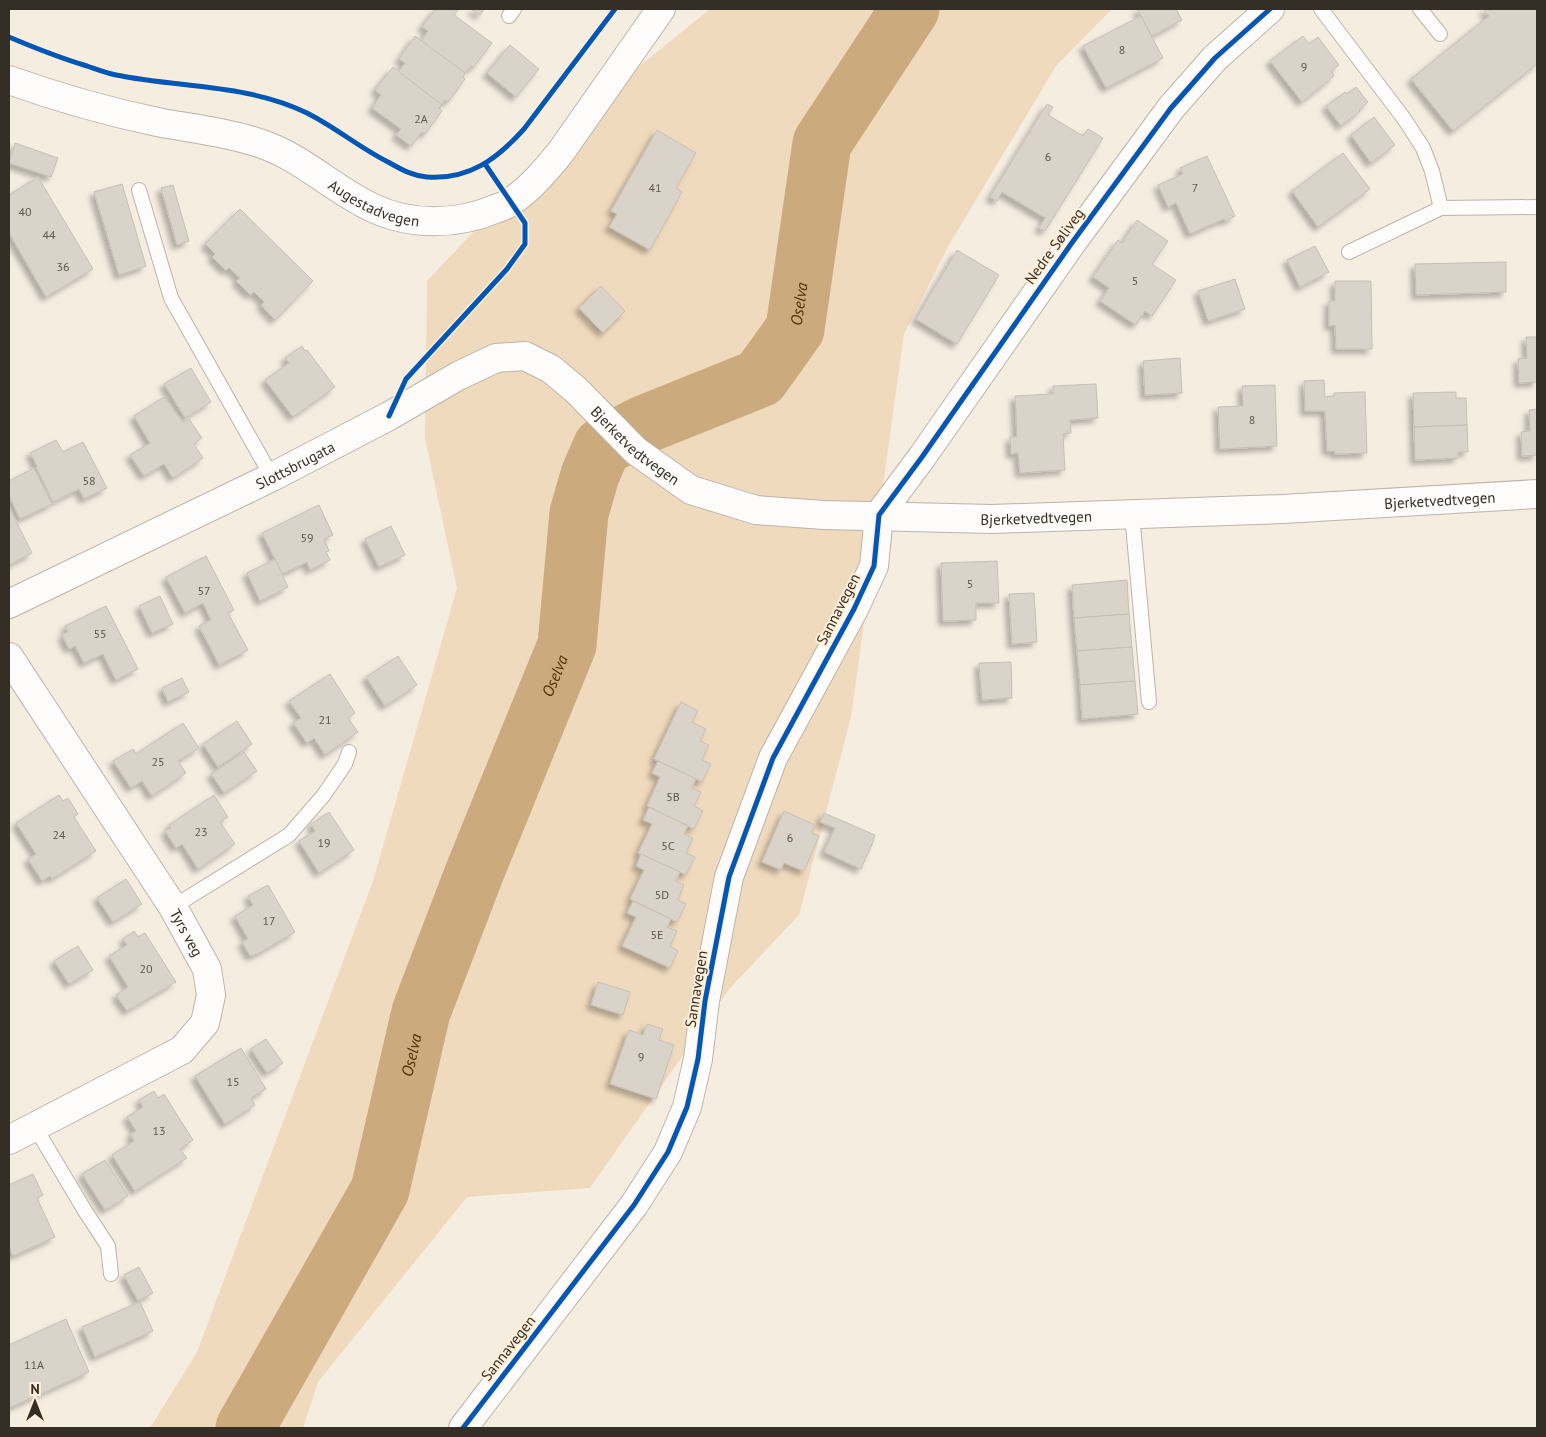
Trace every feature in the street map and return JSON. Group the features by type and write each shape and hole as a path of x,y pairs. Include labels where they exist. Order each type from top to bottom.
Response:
{"street":[{"name":"Augestadvegen","path":"9,80 56,97 108,111 162,123 228,134 263,144 293,157 353,197 375,209 403,218 429,222 457,220 483,214 510,202 542,175 560,153 662,9"},
{"name":"Nedre Søliveg","path":"879,515 922,457 1071,244 1171,108 1214,58 1270,9"},
{"name":"Slottsbrugata","path":"9,604 272,477 389,416 458,376 496,358 525,356 551,369 576,390"},
{"name":"Bjerketvedtvegen","path":"576,390 636,451 691,490 756,510 824,515 992,519 1283,509 1537,494"},
{"name":"Sannavegen","path":"463,1428 634,1205 668,1152 687,1107 698,1059 705,1001 728,877 773,758 854,609 874,566 879,515"},
{"name":"Tyrs veg","path":"9,657 173,907 207,969 211,995 206,1023 182,1050 9,1140"}],"lane":[{"path":"1321,9 1405,120 1423,148 1432,171 1441,208"},
{"path":"1420,9 1440,34"},
{"path":"140,190 171,298 272,477"},
{"path":"1349,252 1441,208 1537,207"},
{"path":"1132,514 1149,702"},
{"path":"173,907 289,835 323,796 344,764 349,752"},
{"path":"35,1127 108,1246 111,1274"}],"shaded area":[{"path":"710,9 1112,9 1056,66 949,245 904,334 851,717 799,915 730,988 590,1188 467,1197 318,1382 303,1428 150,1428 197,1352 373,881 457,588 425,438 427,281 600,98"}],"building":[{"path":"435,9 459,9 454,15 492,43 473,68 471,66 465,73 421,41 428,31 422,27"},
{"path":"471,9 484,9 480,15"},
{"path":"1137,9 1176,9 1182,20 1152,36"},
{"path":"1483,9 1537,9 1537,64 1453,131 1411,79 1489,16"},
{"path":"1141,16 1163,58 1106,88 1083,46"},
{"path":"415,36 465,73 463,77 465,79 448,102 445,100 442,105 398,72 405,63 399,59"},
{"path":"1303,36 1309,44 1318,37 1339,65 1331,71 1334,76 1302,102 1270,61"},
{"path":"510,45 539,69 516,97 487,73"},
{"path":"393,67 442,105 439,108 442,111 425,134 422,132 411,146 396,135 401,129 372,108 381,95 375,90"},
{"path":"1356,87 1368,102 1341,126 1326,106 1345,92 1347,94"},
{"path":"1047,104 1053,107 1048,115 1083,136 1088,129 1103,138 1045,231 1039,228 1045,218 1002,192 997,201 990,197"},
{"path":"1374,117 1395,145 1371,163 1351,135"},
{"path":"657,130 696,153 676,188 682,192 650,250 609,227 617,214 611,211"},
{"path":"15,143 58,158 51,177 9,163"},
{"path":"1343,153 1370,189 1318,227 1292,191"},
{"path":"1207,156 1235,216 1190,234 1176,203 1168,207 1158,185 1183,174 1180,168"},
{"path":"38,177 93,269 46,297 9,233 9,195"},
{"path":"122,184 146,266 119,275 94,192"},
{"path":"173,185 189,241 177,245 161,188"},
{"path":"240,209 313,281 275,320 261,305 264,302 254,292 250,295 236,281 240,278 229,268 226,271 212,257 215,254 205,244"},
{"path":"1137,220 1168,241 1152,264 1176,280 1152,316 1145,311 1136,325 1100,301 1109,288 1093,277 1118,240 1122,243"},
{"path":"1315,246 1329,272 1300,287 1287,260"},
{"path":"957,250 999,275 957,344 916,319"},
{"path":"1506,262 1506,292 1416,295 1415,264"},
{"path":"1235,279 1245,309 1208,321 1198,291"},
{"path":"1335,281 1371,281 1372,349 1336,349 1335,325 1329,326 1329,301 1335,301"},
{"path":"601,286 625,311 603,333 579,308"},
{"path":"1526,337 1537,337 1537,382 1519,383 1518,359 1527,358"},
{"path":"302,346 335,387 293,417 265,380 289,363 285,358"},
{"path":"1180,358 1182,393 1145,395 1143,361"},
{"path":"191,368 211,402 185,418 164,384"},
{"path":"1324,380 1325,397 1334,396 1334,393 1365,392 1367,453 1335,454 1335,451 1327,451 1325,411 1305,411 1304,381"},
{"path":"1096,384 1098,418 1070,420 1071,433 1063,434 1065,470 1020,473 1018,453 1011,454 1010,437 1017,437 1015,396 1053,394 1053,386"},
{"path":"1275,385 1277,446 1220,449 1218,407 1243,406 1242,386"},
{"path":"1456,392 1456,398 1466,398 1467,425 1414,427 1413,393"},
{"path":"164,397 183,422 189,419 202,438 194,444 203,458 173,478 164,464 144,476 130,455 150,443 134,416"},
{"path":"1537,409 1537,455 1522,456 1521,432 1530,431 1529,410"},
{"path":"1467,425 1468,452 1458,452 1458,458 1415,460 1414,427"},
{"path":"56,440 63,452 83,442 107,488 84,499 79,489 53,502 30,453"},
{"path":"34,468 52,504 20,519 9,496 9,481"},
{"path":"319,505 333,535 324,539 329,551 326,552 330,560 310,570 307,562 282,574 262,533"},
{"path":"9,507 32,553 9,565"},
{"path":"391,526 405,555 379,567 365,539"},
{"path":"206,556 234,610 228,613 248,650 219,665 199,626 211,620 203,603 185,613 166,577"},
{"path":"275,559 288,587 260,601 247,573"},
{"path":"997,561 999,603 976,603 976,620 943,621 941,563"},
{"path":"1127,580 1129,614 1074,618 1072,585"},
{"path":"1034,593 1037,642 1012,644 1009,594"},
{"path":"160,596 173,624 152,633 139,606"},
{"path":"106,606 138,669 116,680 103,654 84,663 75,646 69,649 62,635 68,632 65,626"},
{"path":"1129,614 1132,647 1077,651 1074,618"},
{"path":"1132,647 1135,681 1080,685 1077,651"},
{"path":"398,656 417,685 385,706 366,677"},
{"path":"1011,662 1012,698 982,700 979,663"},
{"path":"330,674 355,713 348,718 358,732 325,755 314,738 307,743 293,723 301,718 289,701"},
{"path":"182,678 189,692 168,702 162,688"},
{"path":"1135,681 1138,714 1082,719 1080,685"},
{"path":"681,702 698,711 692,722 706,729 700,741 709,745 702,760 711,764 702,782 654,759"},
{"path":"237,721 252,744 218,767 203,744"},
{"path":"183,723 199,748 178,761 186,773 152,796 142,781 131,788 113,761 133,749 136,754"},
{"path":"244,752 257,771 224,793 211,774"},
{"path":"658,761 696,779 692,788 701,792 694,806 703,811 694,829 647,806 660,777 652,773"},
{"path":"59,795 63,801 68,798 78,814 74,817 96,851 52,879 50,876 42,881 28,859 36,854 16,823"},
{"path":"214,795 228,817 220,822 235,844 198,869 182,844 176,848 165,831 171,828 169,825"},
{"path":"649,807 688,826 684,834 693,838 686,853 695,857 686,875 638,853 652,824 643,820"},
{"path":"784,811 815,825 812,833 819,836 804,871 784,863 781,870 762,862"},
{"path":"329,812 354,850 319,873 299,841 315,831 311,824"},
{"path":"824,813 875,835 861,869 824,852 835,828 820,822"},
{"path":"641,854 680,872 676,881 684,885 678,900 686,904 677,922 630,899 644,870 636,866"},
{"path":"126,879 142,904 113,922 97,898"},
{"path":"268,885 295,932 257,954 250,956 242,942 248,939 235,916 253,905 248,896"},
{"path":"633,901 671,919 667,927 677,931 670,946 678,951 670,968 622,946 636,917 627,913"},
{"path":"134,931 138,937 145,933 176,982 127,1011 116,995 128,987 109,956 127,945 123,939"},
{"path":"78,946 93,970 69,984 54,961"},
{"path":"598,982 630,992 623,1015 591,1005"},
{"path":"647,1024 663,1029 659,1040 674,1045 656,1099 610,1084 629,1030 643,1035"},
{"path":"266,1039 283,1063 267,1073 251,1049"},
{"path":"241,1048 266,1089 251,1098 255,1105 225,1124 195,1076"},
{"path":"154,1091 158,1098 164,1094 193,1140 180,1149 187,1158 135,1191 112,1155 134,1141 130,1134 136,1131 127,1117 143,1107 139,1100"},
{"path":"105,1160 128,1196 105,1210 82,1174"},
{"path":"33,1174 43,1195 37,1198 55,1237 13,1256 9,1247 9,1185"},
{"path":"139,1267 153,1293 138,1301 124,1275"},
{"path":"140,1302 153,1331 95,1357 82,1327"},
{"path":"66,1319 89,1372 9,1408 9,1345"}],"waterway":[{"name":"Oselva","path":"245,1428 380,1190 421,1012 475,871 567,645 579,513 590,475 602,447 643,425 760,378 795,329 822,143 910,9"}],"cycle path":[{"path":"9,37 57,56 112,74 238,92 284,104 307,113 407,172 427,177 442,177 456,175 481,165 493,158 514,140 615,9"},
{"path":"463,1428 634,1205 668,1152 687,1107 698,1059 705,1001 729,877 773,758 854,609 874,566 879,515 922,457 1071,244 1171,108 1215,58 1270,9"},
{"path":"389,416 406,379 507,269 525,244 525,223 485,164"}]}
